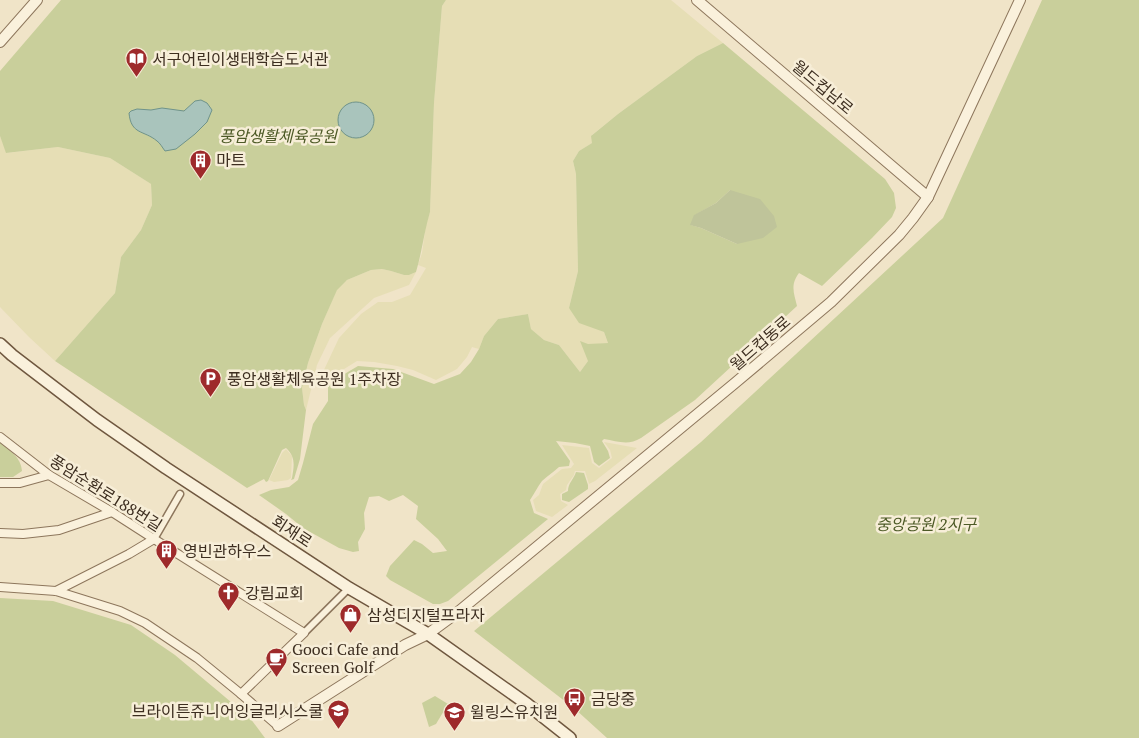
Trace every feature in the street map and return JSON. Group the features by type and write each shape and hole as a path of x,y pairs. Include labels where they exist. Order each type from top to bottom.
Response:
{"main road":[{"name":"회재로","path":"0,344 98,420 166,468 349,588 428,634 570,738"}],"street":[{"path":"0,42 38,0"},
{"name":"월드컵남로","path":"697,0 928,197"},
{"name":"월드컵동로","path":"278,726 405,645 428,634 458,612 830,302 899,235 928,197 1020,0"},
{"name":"풍암순환로188번길","path":"0,437 49,475 112,512 304,633"},
{"path":"0,483 20,483 49,475"},
{"path":"56,591 129,554 154,539 180,494"},
{"path":"0,532 23,534 59,530 112,512"},
{"path":"0,587 56,591 120,611 145,623 196,658 278,726"},
{"path":"241,694 349,588"}],"shaded area":[{"path":"446,0 671,0 723,43 697,56 618,114 592,135 592,143 579,151 573,161 576,174 578,271 569,308 595,328 604,332 608,343 588,345 588,361 580,372 559,345 544,340 531,329 528,314 498,319 484,336 479,349 472,347 467,357 457,369 436,380 413,370 397,366 357,361 328,379 322,374 339,338 361,314 378,302 392,302 410,295 426,268 418,265 430,212 434,103 442,6"},
{"path":"0,136 7,153 58,147 110,158 151,184 152,205 141,230 121,257 115,293 55,361 0,307"},
{"path":"382,269 404,275 416,272 409,285 374,298 330,338 317,365 306,410 302,388 308,363 337,289 347,280 371,270"},
{"path":"604,442 637,448 589,484 585,471 575,471 566,490 560,494 561,501 568,505 552,517 536,511 533,500 539,495 543,484 562,469 571,468 574,464 562,445 589,448 592,463 599,468 612,458 610,450"},
{"path":"286,449 292,456 291,478 274,482 269,480 282,453"}],"green space":[{"name":"풍암생활체육공원","path":"61,0 446,0 442,6 434,103 430,212 416,272 404,275 382,269 371,270 347,280 337,290 308,363 302,388 306,410 300,459 294,479 291,480 293,458 286,448 282,450 268,481 266,482 264,479 247,488 55,361 115,293 121,257 141,230 152,205 151,184 110,158 58,147 6,153 0,136 0,71"},
{"name":"중앙공원 2지구","path":"1042,0 1139,0 1139,738 607,738 575,709 474,631 701,442 943,218"},
{"path":"723,43 885,179 894,193 896,208 892,217 822,286 799,273 794,281 797,306 695,400 641,438 632,442 604,439 602,441 610,458 599,466 594,462 590,446 556,441 570,461 569,466 559,467 544,479 530,500 534,513 548,519 448,601 433,604 386,576 390,566 414,540 433,553 447,551 438,539 416,519 418,506 403,495 389,501 379,496 369,497 364,513 365,529 358,542 359,551 353,552 339,548 303,528 259,495 271,490 289,487 298,480 313,424 328,401 328,386 358,366 393,369 434,384 460,374 471,362 484,336 498,319 528,314 531,329 544,340 559,345 580,372 588,361 580,341 588,344 608,343 604,332 579,323 569,308 578,271 576,174 573,161 579,151 592,143 591,136 697,56","holes":["730,190 737,244 691,225 695,215 716,203"]},
{"path":"730,190 760,199 774,216 777,227 763,238 737,244 690,225 694,215 716,203"},
{"path":"0,442 20,462 22,471 13,477 0,477"},
{"path":"576,472 584,473 588,489 569,502 562,500 562,494 568,491"},
{"path":"0,598 53,601 131,625 175,655 250,718 265,738 0,738"},
{"path":"435,696 448,704 436,724 429,727 422,703"}],"water":[{"path":"201,100 207,103 212,110 207,122 176,149 165,151 157,141 135,129 130,120 129,113 137,109 151,110 162,108 184,111 195,101"},
{"path":"356,102 363,103 369,107 373,113 373,127 369,133 363,137 356,138 349,137 343,133 339,127 338,120 339,113 343,107 349,103"}],"place":[{"name":"서구어린이생태학습도서관","path":"136,78"},
{"name":"마트","path":"200,179"},
{"name":"풍암생활체육공원 1주차장","path":"211,398"},
{"name":"영빈관하우스","path":"167,570"},
{"name":"강림교회","path":"229,612"},
{"name":"삼성디지털프라자","path":"351,634"},
{"name":"Gooci Cafe and Screen Golf","path":"276,677"},
{"name":"금당중","path":"575,718"},
{"name":"브라이튼쥬니어잉글리시스쿨","path":"339,730"},
{"name":"윌링스유치원","path":"454,731"}]}
